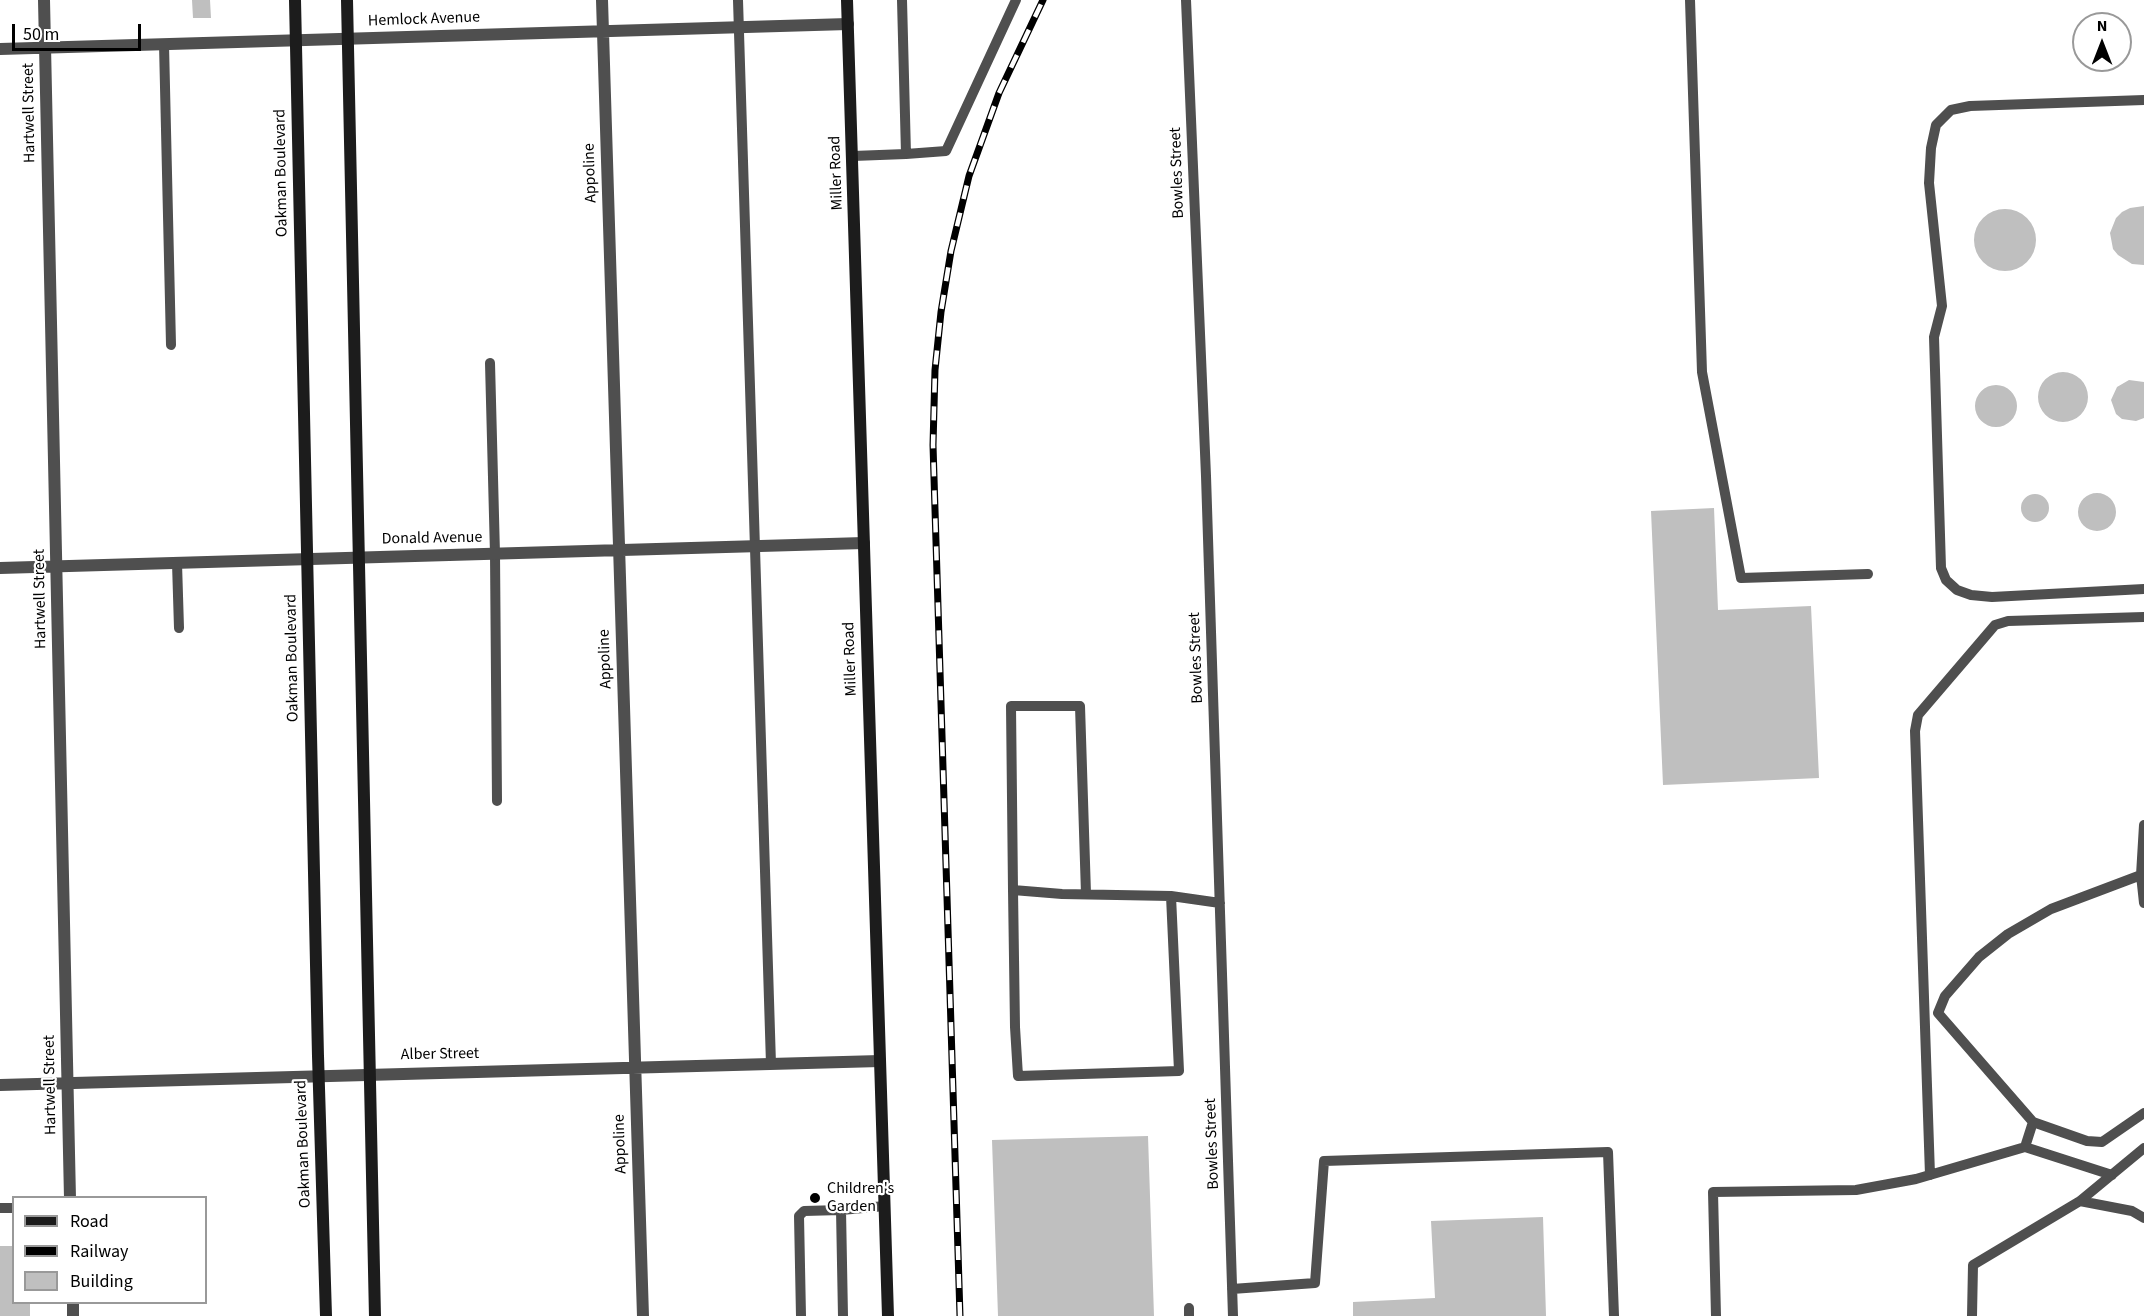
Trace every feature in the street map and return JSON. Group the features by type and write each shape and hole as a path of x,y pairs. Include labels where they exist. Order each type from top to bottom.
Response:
{"street":[{"name":"Hartwell Street","path":"44,0 70,1196"},
{"name":"Oakman Boulevard","path":"295,0 318,1076 326,1316"},
{"path":"347,0 375,1316"},
{"name":"Appoline","path":"602,0 643,1316"},
{"name":"Miller Road","path":"848,0 888,1316"},
{"name":"Hemlock Avenue","path":"0,50 848,24"},
{"name":"Donald Avenue","path":"0,568 864,543"},
{"name":"Alber Street","path":"0,1086 880,1061"}],"lane":[{"path":"738,0 771,1064"},
{"path":"902,0 906,154"},
{"path":"853,156 946,151 1016,0"},
{"name":"Bowles Street","path":"1186,0 1233,1316"},
{"path":"1690,0 1702,372 1741,578 1868,574"},
{"path":"164,44 171,345"},
{"path":"2144,100 1970,106 1951,110 1936,125 1930,148 1929,183 1942,306 1934,337 1941,568 1946,580 1957,590 1971,595 1992,597 2144,590"},
{"path":"490,363 495,554 497,801"},
{"path":"177,562 179,628"},
{"path":"1930,1175 1915,731 1918,715 1995,625 2008,621 2144,616"},
{"path":"1086,894 1080,706 1011,706 1018,1076 1179,1071 1172,896"},
{"path":"2144,825 2141,875 2144,903"},
{"path":"1925,1018 1938,1013 1945,996 1979,957 2008,934 2051,909 2141,875"},
{"path":"1013,890 1172,896 1220,903"},
{"path":"1938,1013 2033,1122 2087,1141 2102,1143 2144,1113"},
{"path":"2025,1147 2033,1122"},
{"path":"1716,1316 1713,1192 1856,1190 1930,1175 2025,1147 2112,1175"},
{"path":"1972,1316 1973,1265 2080,1201 2144,1148"},
{"path":"1232,1289 1315,1283 1324,1161 1608,1152 1614,1316"},
{"path":"2080,1201 2132,1211 2144,1218"},
{"path":"801,1316 799,1216 804,1211 885,1206"},
{"path":"841,1209 843,1316"}],"building":[{"path":"192,0 210,0 211,18 193,18"},
{"path":"2144,206 2144,265 2132,264 2113,249 2110,233 2116,218 2122,212"},
{"path":"2005,209 2027,218 2036,240 2027,262 2005,271 1983,262 1974,240 1983,218"},
{"path":"2058,372 2068,372 2081,379 2088,392 2088,402 2081,415 2068,422 2058,422 2049,418 2042,411 2038,402 2038,392 2042,383 2049,376"},
{"path":"2129,380 2144,382 2144,418 2136,421 2122,419 2116,414 2111,400 2117,387"},
{"path":"1996,385 2011,391 2017,406 2011,421 1996,427 1981,421 1975,406 1981,391"},
{"path":"2097,493 2111,498 2116,512 2111,526 2097,531 2083,526 2078,512 2083,498"},
{"path":"2035,494 2045,498 2049,508 2045,518 2035,522 2025,518 2021,508 2025,498"},
{"path":"1714,508 1718,610 1811,606 1819,778 1663,785 1651,511"},
{"path":"1148,1136 1154,1316 998,1316 992,1140"},
{"path":"1543,1217 1546,1316 1353,1316 1353,1302 1435,1298 1431,1221"},
{"path":"0,1246 12,1246 12,1304 30,1304 30,1316 0,1316"}],"railway":[{"path":"960,1316 933,445 935,370 951,251 969,176 999,93 1043,0"}],"place":[{"name":"Children's Garden","path":"815,1198"}]}
